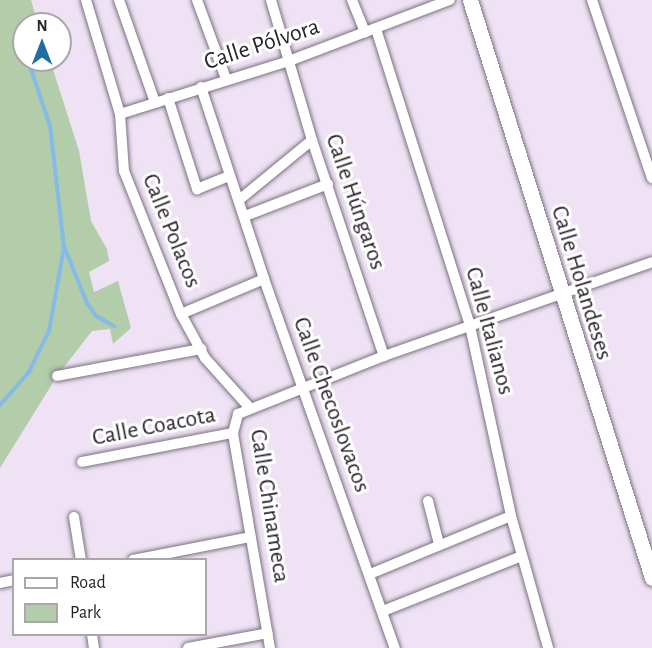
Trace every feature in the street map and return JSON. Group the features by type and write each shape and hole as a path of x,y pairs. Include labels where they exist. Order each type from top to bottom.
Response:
{"street":[{"name":"Calle Polacos","path":"86,0 120,114 124,171 181,314 203,353"},
{"path":"119,0 155,102"},
{"path":"197,0 226,79"},
{"name":"Calle Húngaros","path":"271,0 312,140 384,356"},
{"path":"352,0 365,33"},
{"name":"Calle Pólvora","path":"120,114 289,61 376,29 429,3 450,0"},
{"name":"Calle Holandeses","path":"470,0 652,579"},
{"path":"592,0 652,178"},
{"name":"Calle Italianos","path":"376,29 470,326 511,516 548,648"},
{"name":"Calle Checoslovacos","path":"201,87 228,176 245,216 264,279 395,648"},
{"path":"168,98 197,189 228,176"},
{"path":"239,200 312,140"},
{"path":"245,216 328,184"},
{"path":"249,407 384,356 652,262"},
{"path":"181,314 264,279"},
{"path":"57,376 203,353"},
{"name":"Calle Chinameca","path":"203,353 249,407 238,414 233,433 270,648"},
{"name":"Calle Coacota","path":"82,462 233,433"},
{"path":"428,501 439,544"},
{"path":"370,574 511,516"},
{"path":"74,517 81,558"},
{"path":"143,558 250,537"},
{"path":"383,611 522,556"},
{"path":"188,648 268,633"}],"green space":[{"path":"0,0 31,0 34,12 12,12 12,72 54,72 79,151 91,221 107,249 109,261 89,272 94,292 118,281 131,328 113,344 110,329 92,331 57,376 0,468"}],"waterway":[{"path":"0,405 29,372 49,331 64,248 50,126 32,72"},
{"path":"65,249 87,303 96,316 114,326"}]}
